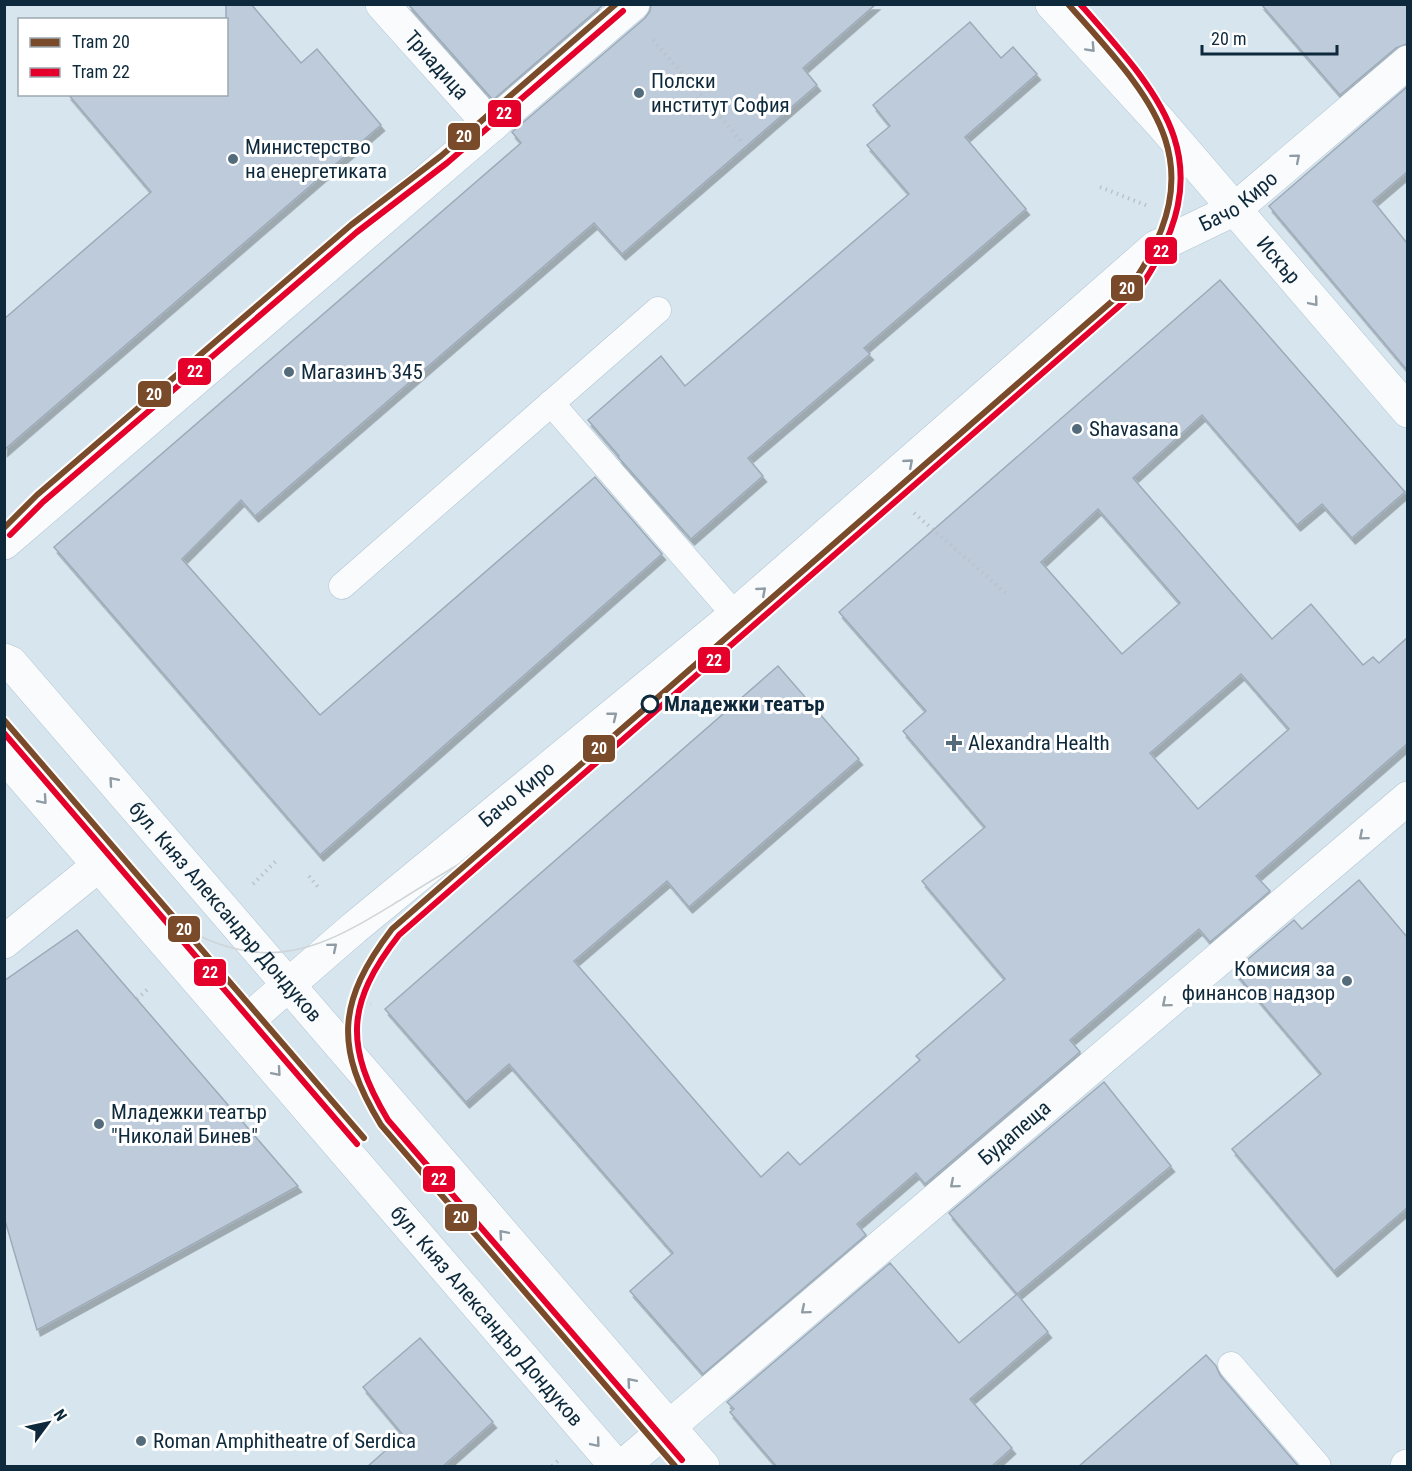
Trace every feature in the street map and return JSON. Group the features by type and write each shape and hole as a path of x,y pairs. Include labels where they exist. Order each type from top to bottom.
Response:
{"street":[{"name":"Триадица","path":"382,4 491,126"},
{"path":"4,543 633,4"},
{"name":"Искър","path":"1052,4 1160,122 1407,411"},
{"name":"Бачо Киро","path":"239,1028 363,921 735,615 1156,247 1235,209 1407,62"},
{"name":"бул. Княз Александър Дондуков","path":"4,660 11,663 703,1467"},
{"name":"бул. Княз Александър Дондуков","path":"4,755 616,1467"},
{"name":"Будапеща","path":"623,1467 1407,798"},
{"path":"4,942 99,865"}],"lane":[{"path":"342,586 658,310"},
{"path":"551,403 735,615"},
{"path":"1231,1365 1318,1467"}],"path":[{"path":"650,36 742,142"},
{"path":"1100,188 1133,200"},
{"path":"914,513 1008,595"},
{"path":"246,891 276,861"},
{"path":"309,876 318,887"},
{"path":"365,1002 371,1004"}],"building":[{"name":"Министерство на енергетиката","path":"226,4 251,4 301,63 317,49 381,125 4,450 4,319 151,192 70,96 228,96 228,18 226,18"},
{"path":"408,4 604,4 493,100"},
{"path":"651,4 876,4 803,68 817,85 622,254 594,223 255,516 241,500 182,559 320,715 595,477 662,554 320,855 54,547 521,143 512,132 645,18 650,11"},
{"path":"1261,4 1407,4 1407,44 1396,48 1340,95"},
{"path":"970,22 1001,58 1013,47 1037,74 965,137 1026,209 864,348 870,354 748,458 763,476 691,539 588,420 661,356 685,386 909,194 867,145 890,126 873,105"},
{"path":"1407,87 1407,172 1373,201 1407,243 1407,370 1269,206"},
{"path":"1220,280 1405,492 1352,538 1322,504 1297,525 1202,415 1133,478 1272,639 1311,604 1363,665 1373,657 1379,663 1407,638 1407,744 1256,876 1270,891 1210,942 1199,929 1070,1040 1080,1052 925,1184 916,1173 857,1224 866,1235 703,1374 630,1291 673,1253 509,1064 466,1102 385,1009 778,666 859,759 689,907 667,881 574,961 761,1177 788,1152 800,1165 920,1060 916,1056 1005,979 922,881 985,827 903,731 926,711 839,612","holes":["1098,509 1180,603 1122,654 1041,562","1241,674 1289,729 1198,809 1150,753"]},
{"path":"1359,880 1407,937 1407,1208 1334,1271 1232,1149 1321,1074 1234,971 1294,920 1302,929"},
{"path":"77,930 298,1186 37,1330 4,1217 4,981"},
{"path":"1104,1082 1171,1166 1017,1294 949,1213"},
{"path":"890,1263 959,1343 1017,1294 1048,1332 970,1399 1012,1448 991,1467 777,1467 730,1412 734,1409 727,1402"},
{"path":"420,1338 493,1422 442,1467 367,1467 403,1435 363,1387"},
{"path":"1206,1355 1216,1366 1220,1375 1299,1467 1078,1467"}],"tram line":[{"name":"20","path":"4,528 37,495 351,225 441,156 616,4"},
{"name":"20","path":"675,1466 381,1125 355,1072 349,1048 348,1025 352,1002 360,979 392,929 1133,283 1157,239 1170,200 1171,165 1163,132 1147,101 1125,70 1068,4"},
{"name":"22","path":"682,1460 388,1120 374,1094 358,1047 357,1025 361,1004 369,982 399,935 1140,288 1165,244 1178,204 1180,169 1173,135 1158,103 1137,71 1080,4"},
{"name":"22","path":"10,535 43,502 357,232 447,163 623,11"},
{"name":"20","path":"4,720 364,1138"},
{"name":"22","path":"4,733 357,1144"},
{"path":"143,881 175,917 203,938 241,950 263,953 285,952 326,941 345,932 488,847"}],"place":[{"name":"Полски институт София","path":"639,93"},
{"name":"Министерство на енергетиката","path":"233,159"},
{"name":"Магазинъ 345","path":"289,372"},
{"name":"Shavasana","path":"1077,429"},
{"name":"Младежки театър","path":"650,704"},
{"name":"Alexandra Health","path":"954,743"},
{"name":"Комисия за финансов надзор","path":"1347,981"},
{"name":"Младежки театър \"Николай Бинев\"","path":"99,1124"},
{"name":"Roman Amphitheatre of Serdica","path":"141,1441"}]}
